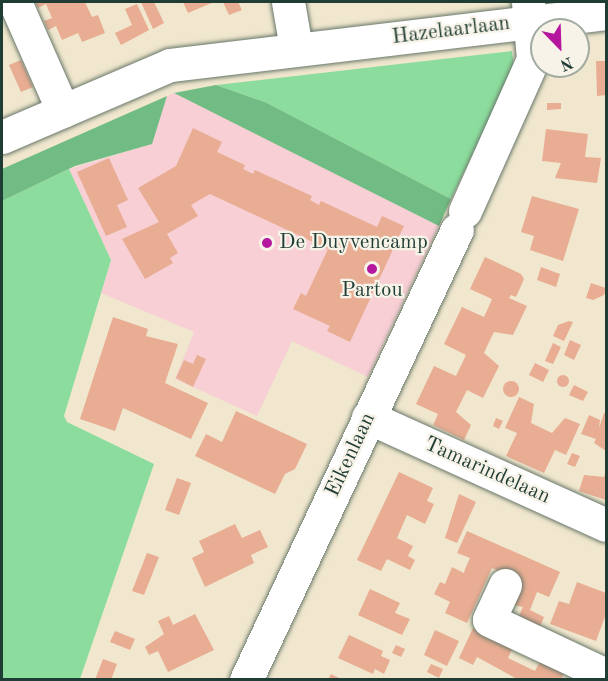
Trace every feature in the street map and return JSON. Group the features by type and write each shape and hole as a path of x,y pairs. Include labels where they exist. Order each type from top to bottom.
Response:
{"street":[{"path":"15,2 63,111"},
{"path":"288,2 296,48"},
{"name":"Hazelaarlaan","path":"2,137 170,65 296,48 530,11 606,13"},
{"name":"Eikenlaan","path":"246,680 461,221 533,59 530,11"},
{"name":"Tamarindelaan","path":"368,417 606,525"},
{"path":"505,585 489,620 606,675"}],"shaded area":[{"name":"De Duyvencamp","path":"174,93 439,226 368,377 292,341 257,416 175,379 194,332 101,293 111,260 69,169 151,144 167,96"}],"green space":[{"path":"512,51 514,68 451,199 265,102 216,85"},
{"path":"216,85 265,102 451,199 439,226 174,93"},
{"path":"167,96 152,144 75,166 2,201 2,169"},
{"path":"69,169 111,260 64,416 67,422 154,464 80,679 2,680 2,201"}],"building":[{"path":"35,2 85,2 92,17 98,15 105,33 82,42 78,33 62,40 56,26 48,30 44,21 52,18 46,4 38,8"},
{"path":"141,2 154,2 164,23 153,29"},
{"path":"183,2 214,2 188,13"},
{"path":"223,2 238,2 242,10 229,15"},
{"path":"137,4 149,30 121,45 115,33 132,25 125,9"},
{"path":"21,60 33,87 21,92 9,65"},
{"path":"596,61 606,61 606,95 597,96"},
{"path":"547,103 561,103 561,109 547,110"},
{"path":"193,128 222,142 217,152 245,165 243,169 253,174 255,170 312,196 310,200 319,205 321,201 377,227 382,216 404,226 350,342 327,331 330,326 293,309 301,293 306,296 328,249 210,194 191,205 198,216 167,234 178,253 170,258 173,263 145,279 122,239 159,222 138,188 176,166"},
{"path":"546,129 588,134 585,157 601,158 597,183 555,178 561,163 542,161"},
{"path":"109,158 128,200 117,205 127,227 106,236 77,172"},
{"path":"532,196 579,209 563,261 530,250 534,236 521,232"},
{"path":"485,257 521,274 524,279 516,297 511,295 509,298 527,306 513,335 494,332 489,342 484,353 499,366 483,398 467,390 456,412 471,425 464,440 433,425 438,414 416,404 434,366 456,376 466,355 444,344 462,307 484,317 492,299 470,289"},
{"path":"541,267 560,274 556,287 537,280"},
{"path":"591,283 606,288 604,295 593,300 586,298"},
{"path":"113,317 148,329 146,336 178,344 165,383 208,403 191,439 123,408 115,431 80,419"},
{"path":"573,322 564,341 553,336 558,325"},
{"path":"570,340 581,345 574,360 564,355"},
{"path":"553,343 561,347 553,364 545,361"},
{"path":"197,355 206,359 193,387 176,378 184,360 193,364"},
{"path":"535,363 549,370 543,382 529,375"},
{"path":"565,375 569,381 565,387 561,387 557,379"},
{"path":"511,381 517,383 519,389 517,395 511,397 505,395 503,389 505,383"},
{"path":"574,385 588,392 583,401 569,395"},
{"path":"519,397 534,404 531,423 552,433 565,418 580,424 566,455 555,450 544,473 506,456 517,433 505,428"},
{"path":"236,411 307,444 295,469 285,474 275,494 195,456 206,434 222,442"},
{"path":"604,413 606,413 606,451 594,443 596,439 581,434 589,415 600,420 599,428"},
{"path":"496,418 503,421 499,429 493,426"},
{"path":"572,453 580,456 575,467 567,464"},
{"path":"606,470 606,500 579,491 584,475 604,477"},
{"path":"399,472 433,488 427,501 434,504 425,524 407,515 397,538 413,546 408,556 415,560 410,570 387,559 381,571 357,560"},
{"path":"177,478 191,483 179,515 165,510"},
{"path":"459,494 476,502 457,543 445,538"},
{"path":"235,524 242,538 260,530 268,547 251,555 254,563 205,587 192,558 204,552 199,541"},
{"path":"467,531 560,572 549,597 537,592 530,610 544,617 537,634 515,624 523,607 509,604 517,580 492,568 467,623 445,613 450,602 434,594 440,582 445,584 452,567 464,573 470,558 457,553"},
{"path":"147,553 159,557 144,595 132,591"},
{"path":"577,582 606,593 606,614 596,641 550,624 559,601 569,604"},
{"path":"370,589 400,603 395,613 410,619 402,635 358,615"},
{"path":"195,614 214,650 168,672 158,651 149,655 145,647 164,634 158,621 169,616 173,625"},
{"path":"473,628 487,635 517,639 508,658 535,671 540,661 564,673 561,680 519,680 477,657 473,665 459,658"},
{"path":"435,630 459,641 447,666 424,655"},
{"path":"115,631 135,639 130,650 110,642"},
{"path":"349,635 383,651 381,656 390,660 384,674 375,669 373,674 338,658"},
{"path":"396,645 405,649 401,657 392,653"},
{"path":"103,659 117,664 111,680 95,680"},
{"path":"431,664 443,669 439,678 427,672"},
{"path":"331,674 343,680 328,680"}],"place":[{"name":"De Duyvencamp","path":"267,243"},
{"name":"Partou","path":"372,269"}]}
